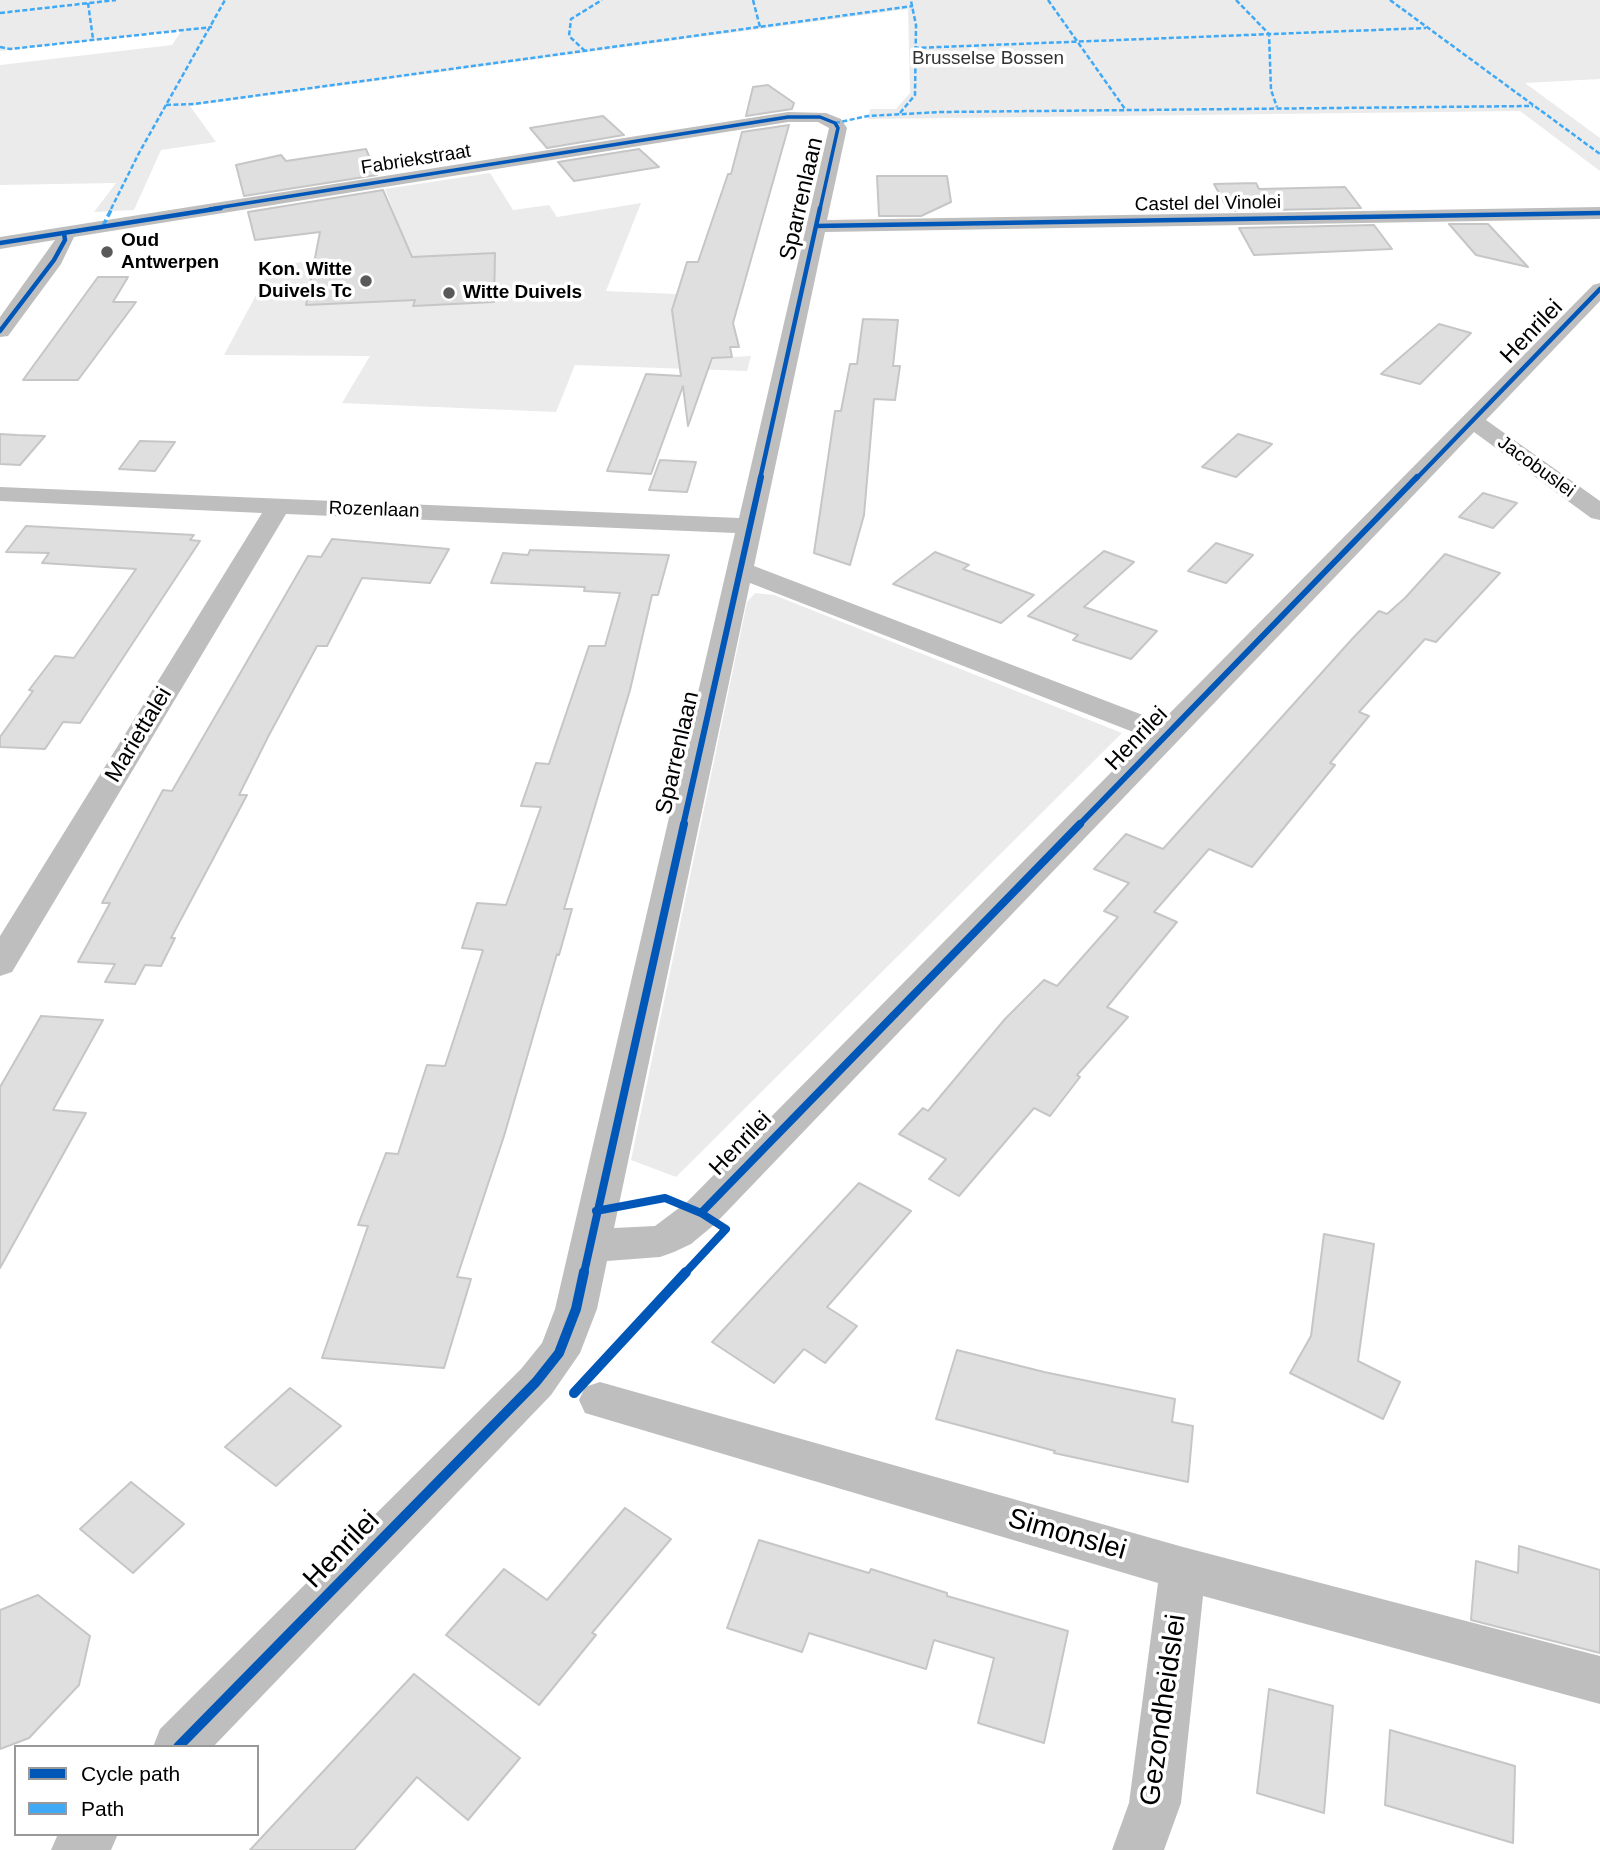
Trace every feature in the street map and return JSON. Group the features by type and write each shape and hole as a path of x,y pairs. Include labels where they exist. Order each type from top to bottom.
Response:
{"street":[{"name":"Fabriekstraat","path":"0,243 788,117 812,116 835,124"},
{"name":"Sparrenlaan","path":"536,1382 559,1353 576,1309 838,128 835,124"},
{"name":"Castel del Vinolei","path":"816,226 1600,212"},
{"path":"0,331 54,260 65,240 64,233"},
{"name":"Henrilei","path":"588,1246 660,1241 677,1233 701,1213 1600,289"},
{"name":"Jacobuslei","path":"1473,421 1600,513"},
{"name":"Rozenlaan","path":"0,494 748,526"},
{"name":"Mariettalei","path":"0,964 278,506"},
{"path":"739,569 1168,735"},
{"name":"Henrilei","path":"180,1745 536,1382"},
{"name":"Simonslei","path":"600,1400 1184,1569 1600,1680"},
{"name":"Gezondheidslei","path":"1138,1850 1155,1803 1184,1569"},
{"path":"77,1850 90,1836"}],"green space":[{"name":"Brusselse Bossen","path":"0,0 1600,0 1600,79 1525,83 1600,138 1600,171 1520,111 868,119 870,109 896,109 910,93 908,9 190,106 216,142 161,150 134,210 94,212 116,183 0,185 0,65 172,45 182,30 0,51"},
{"name":"Witte Duivels","path":"490,173 513,210 549,205 557,217 641,203 606,291 677,294 673,320 679,360 751,356 747,371 575,365 556,412 342,403 370,356 224,355 271,267 406,244 385,189"},
{"path":"755,593 774,595 1122,733 676,1177 631,1160 747,602"}],"building":[{"path":"768,85 794,103 792,109 746,116 753,87"},
{"path":"603,116 624,135 547,148 530,128"},
{"path":"789,125 733,323 739,347 730,347 732,357 712,358 688,426 683,386 651,474 607,471 646,374 681,376 672,310 687,262 698,262 728,174 731,174 742,132"},
{"path":"366,149 377,175 244,196 236,165 281,155 286,161"},
{"path":"639,149 659,167 574,181 558,162"},
{"path":"877,176 947,176 951,202 921,216 879,216"},
{"path":"1256,183 1259,189 1345,187 1361,208 1229,211 1214,184"},
{"path":"383,190 412,257 495,253 494,302 413,306 415,300 306,305 320,232 255,240 248,212"},
{"path":"1449,224 1488,224 1528,267 1476,255"},
{"path":"1374,225 1392,249 1254,255 1239,228"},
{"path":"98,277 128,277 113,302 136,302 78,380 23,380"},
{"path":"863,319 898,320 893,366 900,366 895,400 874,399 864,515 850,565 814,553 835,411 841,411 850,364 857,364"},
{"path":"1439,324 1471,333 1420,384 1381,374"},
{"path":"0,434 45,436 20,465 0,464"},
{"path":"1238,434 1272,444 1236,477 1202,467"},
{"path":"140,441 175,442 155,471 119,469"},
{"path":"660,460 696,462 687,492 649,490"},
{"path":"1483,493 1517,503 1493,528 1459,517"},
{"path":"26,526 194,535 190,540 200,541 80,723 63,722 45,749 0,747 0,737 33,691 29,690 55,656 74,658 136,569 42,563 49,553 6,552"},
{"path":"332,539 449,549 430,583 362,578 327,646 317,646 269,735 239,795 247,795 171,938 175,938 161,966 145,965 135,984 105,982 115,964 78,962 110,903 102,903 163,790 172,791 308,556 321,557"},
{"path":"1216,543 1253,555 1226,583 1188,571"},
{"path":"530,550 669,555 658,595 652,595 630,690 564,909 572,909 559,955 557,954 504,1136 457,1277 471,1279 444,1368 322,1358 368,1226 358,1225 386,1153 398,1154 427,1065 445,1066 483,950 462,948 477,903 506,905 541,807 521,806 536,763 549,764 589,646 605,646 620,593 584,591 585,587 491,583 503,553 528,555"},
{"path":"1104,551 1134,562 1084,607 1157,631 1131,659 1073,640 1078,635 1028,616"},
{"path":"935,552 969,565 963,569 1034,595 1001,623 893,584"},
{"path":"1445,554 1500,573 1436,642 1425,639 1359,712 1369,716 1330,763 1335,765 1252,867 1209,849 1154,912 1177,922 1107,1007 1128,1017 1077,1075 1080,1077 1050,1116 1034,1108 959,1196 929,1179 946,1159 899,1134 923,1108 928,1111 1005,1019 1044,980 1057,986 1118,917 1104,911 1129,883 1094,869 1126,834 1163,849 1353,638 1379,611 1387,614 1405,598"},
{"path":"41,1016 103,1020 53,1110 86,1113 0,1268 0,1087"},
{"path":"859,1183 911,1211 827,1307 857,1326 825,1363 804,1349 774,1383 712,1342"},
{"path":"1324,1234 1374,1244 1358,1361 1400,1382 1383,1419 1290,1373 1311,1336"},
{"path":"957,1350 1044,1372 1175,1399 1172,1422 1193,1426 1188,1482 1054,1453 1055,1451 936,1419"},
{"path":"290,1388 341,1426 276,1486 225,1447"},
{"path":"131,1482 184,1524 133,1573 80,1529"},
{"path":"625,1508 671,1539 592,1633 596,1635 539,1705 446,1635 504,1569 547,1600"},
{"path":"759,1540 869,1573 871,1569 947,1593 947,1596 1068,1631 1044,1743 978,1723 994,1658 934,1640 926,1669 809,1633 802,1652 727,1628"},
{"path":"1519,1546 1600,1570 1600,1653 1471,1620 1476,1561 1518,1573"},
{"path":"38,1595 90,1636 79,1685 29,1738 0,1749 0,1610"},
{"path":"414,1674 520,1758 468,1820 417,1777 354,1850 250,1850"},
{"path":"1269,1689 1333,1706 1324,1813 1257,1793"},
{"path":"1390,1730 1515,1766 1513,1843 1385,1805"}],"marked path":[{"path":"0,13 116,0"},
{"path":"103,226 139,153 225,0"},
{"path":"585,51 569,36 571,19 602,0"},
{"path":"753,0 760,27"},
{"path":"1048,0 1125,109"},
{"path":"1236,0 1269,34 1271,90 1277,107"},
{"path":"1390,0 1600,154"},
{"path":"900,113 915,95 916,25 911,1"},
{"path":"88,3 93,39"},
{"path":"166,105 194,104 913,6"},
{"path":"0,47 10,49 212,27"},
{"path":"914,48 1426,28"},
{"path":"835,123 868,116 940,112 1533,106"}],"cycle path":[{"path":"0,243 788,117 820,117 835,123 838,128 576,1309 559,1353 536,1382 180,1745"},
{"path":"816,226 1600,213"},
{"path":"0,331 54,260 65,240 64,233"},
{"path":"701,1213 1600,289"},
{"path":"574,1393 726,1229 701,1213 665,1198 596,1211"}],"place":[{"name":"Oud Antwerpen","path":"107,252"},
{"name":"Kon. Witte Duivels Tc","path":"366,281"},
{"name":"Witte Duivels","path":"449,293"}]}
